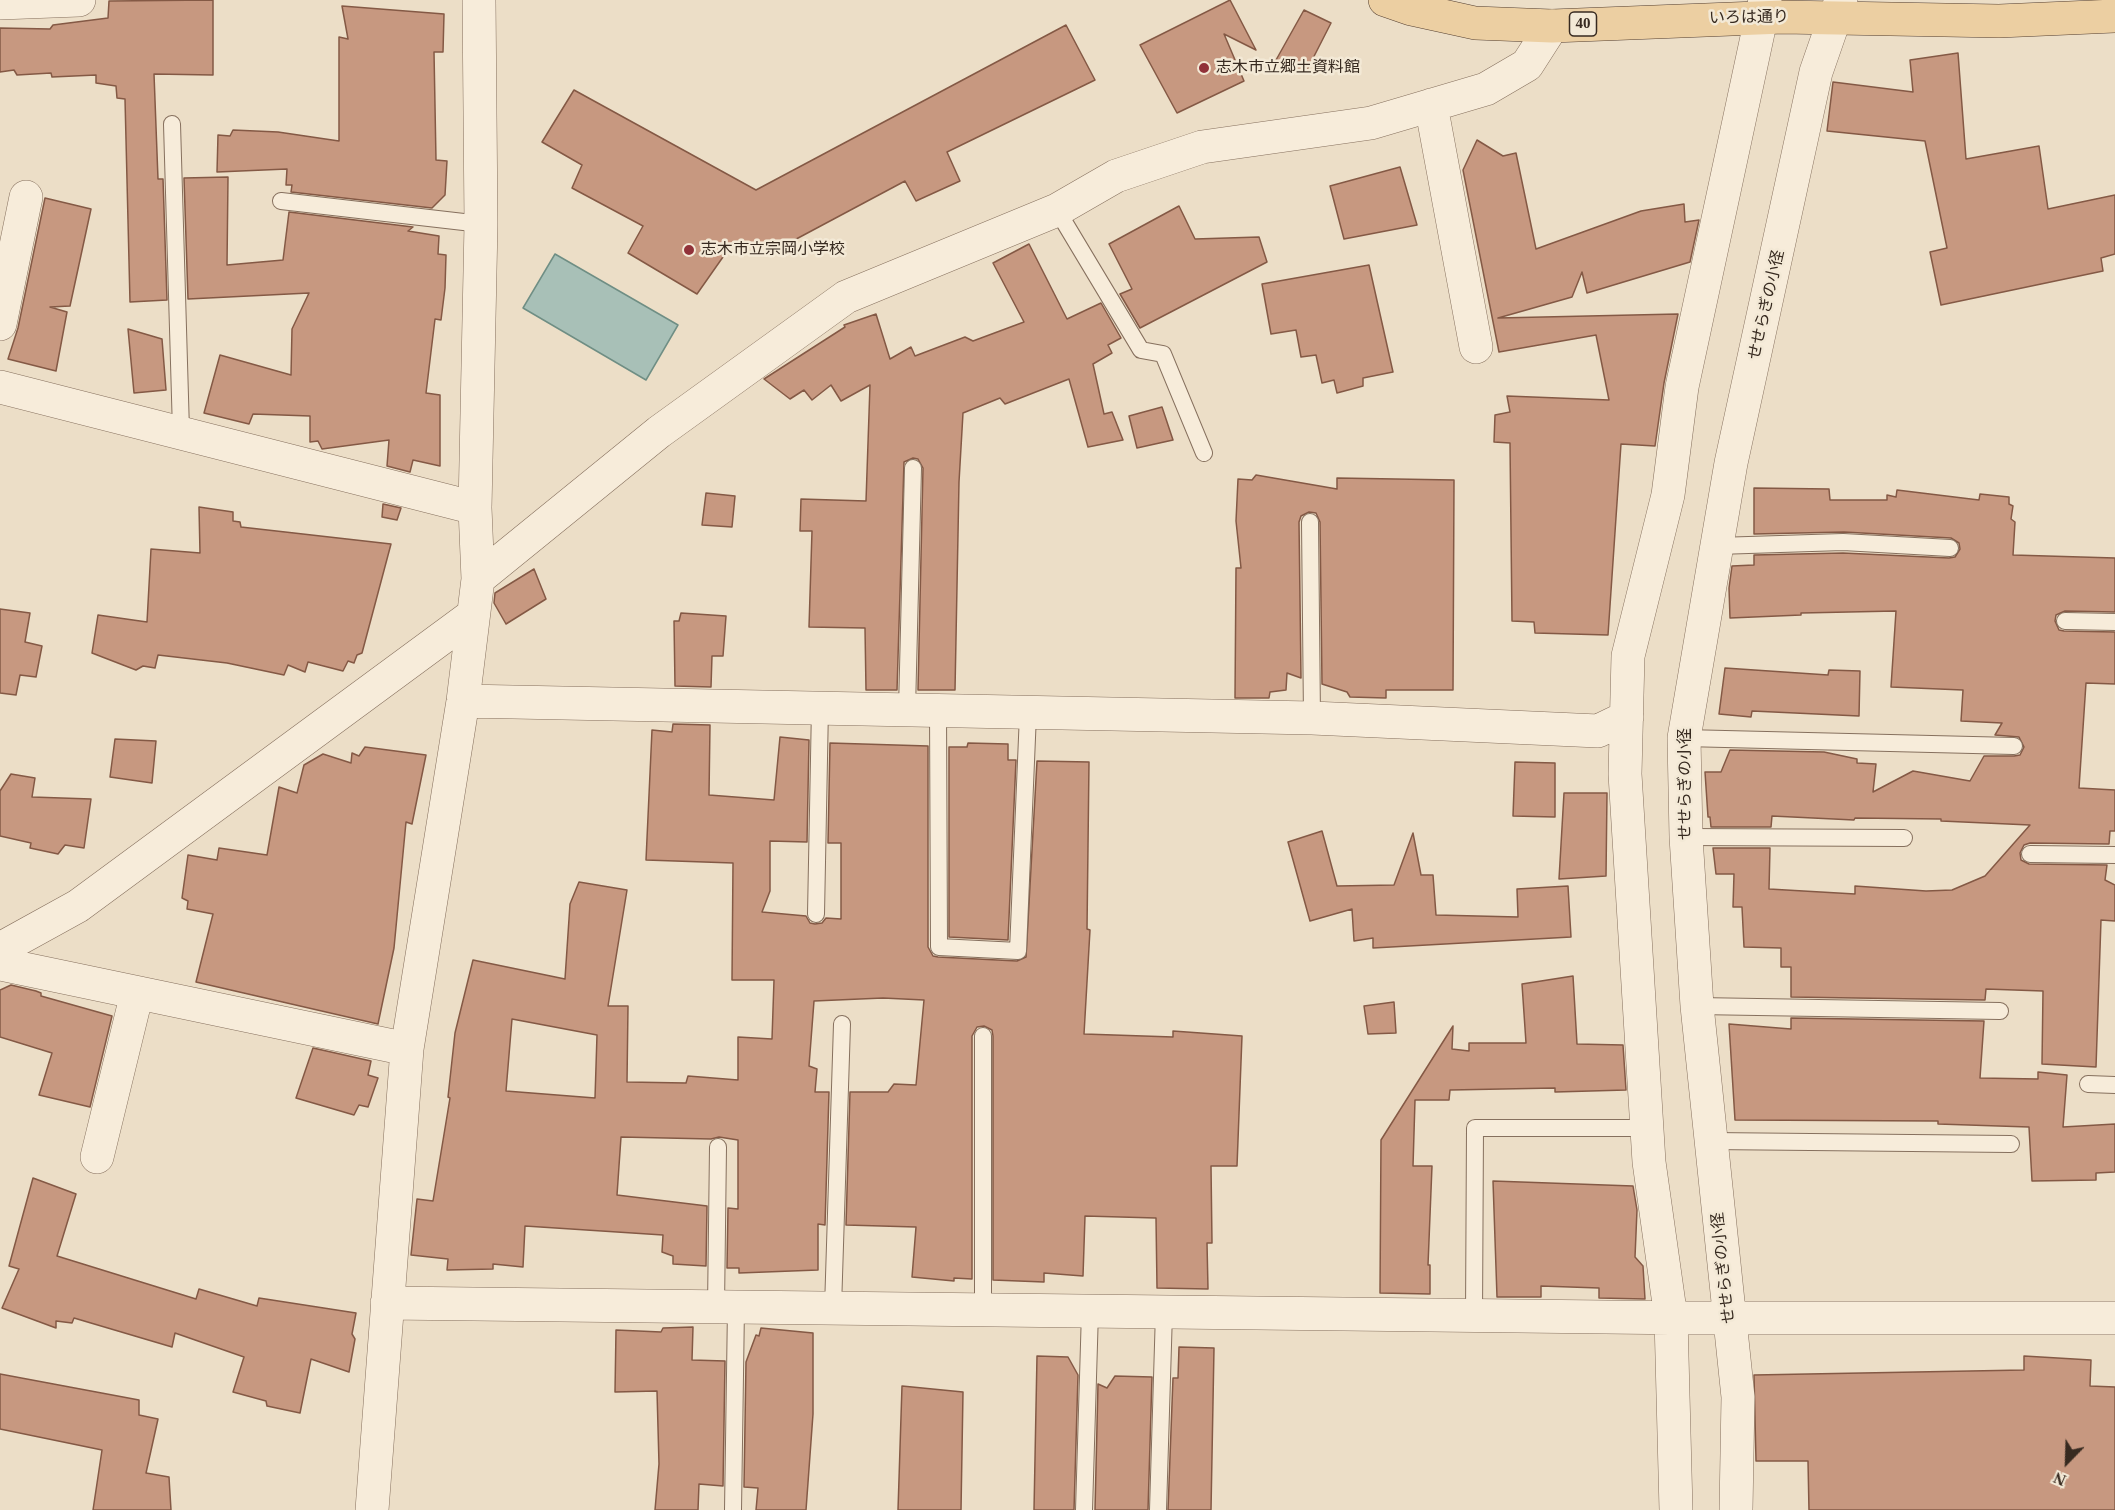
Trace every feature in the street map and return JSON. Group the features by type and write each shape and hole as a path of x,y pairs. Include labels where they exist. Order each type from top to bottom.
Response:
{"main road":[{"name":"いろは通り","path":"1385,0 1411,9 1475,23 1552,26 1769,12 1831,11 1999,21 2115,16"}],"street":[{"path":"0,3 79,0"},
{"path":"372,1510 407,1049 463,701 478,579 475,508 481,224 479,0"},
{"name":"せせらぎの小径","path":"1676,1510 1705,1318 1711,1141 1697,1006 1686,837 1684,738 1731,463 1831,11"},
{"name":"せせらぎの小径","path":"1736,1510 1738,1397 1705,1318 1647,1128 1625,774 1628,656 1668,495 1682,387 1735,150 1769,12"},
{"path":"478,579 659,432 846,297 1057,210 1116,176 1202,147 1371,123 1486,89 1527,65 1552,26"},
{"path":"1431,105 1476,347"},
{"path":"0,324 26,197"},
{"path":"0,387 475,508"},
{"path":"0,949 78,906 473,615"},
{"path":"463,701 1312,718 1598,731 1627,717"},
{"path":"0,964 407,1049"},
{"path":"97,1157 137,993"},
{"path":"387,1303 1474,1316 2115,1318"}],"lane":[{"path":"172,124 181,432"},
{"path":"281,201 481,224"},
{"path":"1057,210 1141,350 1163,354 1204,453"},
{"path":"913,468 923,710 939,946 1018,951 1028,714"},
{"path":"1310,522 1312,718"},
{"path":"1717,546 1843,542 1950,548"},
{"path":"2065,621 2115,622"},
{"path":"816,914 820,707"},
{"path":"1684,738 2014,746"},
{"path":"1686,837 1904,838"},
{"path":"2030,854 2115,855"},
{"path":"1697,1006 2000,1011"},
{"path":"833,1308 842,1024"},
{"path":"983,1036 983,1310"},
{"path":"2088,1084 2115,1085"},
{"path":"1474,1316 1475,1128 1647,1128"},
{"path":"1711,1141 2011,1144"},
{"path":"718,1147 733,1510"},
{"path":"1084,1510 1090,1311"},
{"path":"1158,1510 1164,1312"}],"shaded area":[{"path":"555,254 678,325 646,380 523,308"}],"building":[{"path":"213,0 213,75 154,74 158,179 163,179 167,300 130,302 125,99 117,98 116,86 96,83 96,75 52,77 51,73 17,75 14,70 0,72 0,28 50,29 53,25 108,18 109,1"},
{"path":"1230,0 1256,50 1224,34 1244,81 1177,113 1140,45"},
{"path":"342,6 444,14 443,52 434,52 436,160 447,161 445,195 432,208 291,192 292,185 286,185 287,169 217,172 218,135 230,136 233,130 278,132 339,141 339,37 348,39"},
{"path":"1304,10 1331,23 1305,74 1276,60"},
{"path":"1066,25 1095,80 947,152 960,181 916,201 905,181 785,245 730,247 697,294 628,253 643,226 572,188 582,165 542,142 574,90 756,190"},
{"path":"1958,53 1966,159 2039,146 2048,209 2115,195 2115,254 2101,258 2103,271 1941,305 1930,252 1947,248 1925,141 1827,131 1833,82 1913,92 1910,60"},
{"path":"1477,140 1503,156 1516,153 1536,249 1641,211 1684,204 1685,222 1699,220 1690,262 1587,293 1582,272 1572,297 1498,318 1678,314 1664,383 1655,446 1621,444 1608,635 1535,633 1534,622 1512,621 1510,443 1494,442 1495,415 1510,412 1507,396 1609,400 1596,335 1499,352 1463,170"},
{"path":"1400,167 1417,225 1344,239 1330,186"},
{"path":"228,177 227,265 283,260 289,212 413,227 408,231 439,236 438,254 446,255 445,288 441,320 435,319 426,393 440,395 440,466 413,460 410,472 387,466 389,440 322,449 318,441 310,442 310,416 253,414 249,424 204,413 220,355 291,375 292,329 309,293 188,299 184,178"},
{"path":"45,198 91,209 70,306 50,307 67,312 56,371 8,359 18,328"},
{"path":"1179,206 1195,239 1259,237 1267,262 1140,328 1120,294 1132,289 1109,244"},
{"path":"1029,244 1067,319 1101,303 1121,338 1108,345 1112,353 1093,364 1104,414 1112,412 1123,440 1088,447 1069,379 1005,404 1000,398 963,413 959,482 955,690 918,690 923,468 918,459 913,458 904,462 897,690 866,690 865,628 809,627 812,531 800,531 801,499 866,501 870,385 841,401 831,385 812,400 804,390 790,399 764,379 845,327 844,325 876,314 890,359 911,347 915,356 965,337 973,341 1024,322 993,263"},
{"path":"1369,265 1393,372 1363,378 1363,386 1337,393 1334,380 1322,383 1316,355 1301,357 1296,330 1271,334 1262,284"},
{"path":"128,329 162,339 166,390 134,393"},
{"path":"1162,407 1173,440 1137,448 1129,416"},
{"path":"1256,475 1337,489 1337,478 1454,480 1453,690 1386,690 1386,698 1350,697 1347,692 1322,684 1320,522 1316,513 1309,512 1301,516 1299,522 1301,678 1287,673 1286,690 1270,692 1269,698 1235,698 1236,568 1241,568 1236,521 1238,479 1252,480"},
{"path":"1754,488 1829,489 1830,500 1887,500 1887,495 1896,497 1897,490 1979,500 1980,494 2009,497 2009,504 2013,506 2011,519 2015,522 2013,555 2115,558 2115,612 2065,611 2056,615 2055,621 2059,630 2064,631 2115,632 2115,684 2086,683 2079,788 2115,790 2115,831 2110,831 2109,844 2030,843 2024,845 2020,853 2021,860 2029,864 2107,865 2105,880 2115,885 2115,921 2101,920 2096,1067 2042,1064 2043,991 1986,989 1985,1000 1791,997 1791,967 1781,967 1781,948 1744,947 1742,907 1733,907 1734,874 1716,874 1713,848 1770,848 1769,889 1855,894 1855,886 1926,891 1952,890 1985,876 2030,825 1941,821 1941,819 1855,818 1854,820 1772,816 1771,827 1711,827 1710,817 1708,817 1705,772 1721,772 1730,750 1824,752 1857,759 1857,763 1876,764 1873,792 1913,771 1970,781 1984,756 2020,755 2024,747 2019,737 1995,735 2002,723 1961,721 1963,690 1891,687 1896,611 1801,613 1801,615 1730,618 1729,588 1732,566 1754,565 1754,555 1843,553 1949,558 1955,557 1960,549 1959,543 1951,538 1844,532 1754,534"},
{"path":"706,493 735,496 732,527 702,525"},
{"path":"383,504 401,508 397,520 382,517"},
{"path":"199,507 233,512 233,521 240,522 241,527 391,544 362,653 357,655 354,663 348,661 343,671 308,662 305,672 288,665 284,675 227,663 158,655 155,668 143,666 136,670 92,653 98,615 147,622 151,549 200,553"},
{"path":"534,569 546,599 506,624 494,603 495,593"},
{"path":"0,609 30,613 25,642 42,646 36,677 20,675 16,695 0,693"},
{"path":"681,613 726,616 723,656 712,656 711,687 675,686 674,621 679,621"},
{"path":"1725,668 1828,675 1829,670 1860,671 1859,716 1752,711 1751,717 1719,714"},
{"path":"673,724 710,725 709,795 774,800 780,737 809,740 807,842 770,841 770,891 762,912 806,916 810,923 815,924 822,923 826,918 841,919 841,843 828,843 830,743 928,746 928,947 933,956 938,957 1017,961 1026,957 1037,761 1089,762 1087,929 1090,930 1084,1034 1173,1037 1173,1031 1242,1036 1237,1166 1211,1166 1212,1243 1207,1243 1208,1289 1157,1288 1156,1218 1085,1216 1083,1276 1044,1273 1044,1282 993,1280 993,1036 992,1030 984,1026 977,1027 972,1036 972,1279 954,1278 954,1281 912,1277 916,1227 846,1225 850,1092 888,1092 894,1084 916,1085 924,1000 883,998 814,1001 809,1066 817,1069 815,1092 829,1092 825,1225 818,1224 818,1270 739,1273 739,1268 727,1268 728,1208 738,1209 738,1140 719,1137 711,1139 621,1137 617,1195 707,1206 706,1266 673,1264 673,1256 662,1252 663,1235 525,1226 523,1267 493,1264 493,1269 447,1270 448,1259 411,1255 417,1199 433,1201 450,1098 448,1097 455,1033 473,960 565,979 570,904 579,882 627,890 608,1006 628,1006 627,1082 686,1083 688,1076 738,1080 738,1037 772,1039 774,980 732,980 733,863 646,860 652,730 672,732","holes":["512,1019 597,1035 595,1098 506,1091"]},
{"path":"115,739 156,741 152,783 110,777"},
{"path":"968,743 1008,744 1008,760 1016,760 1008,940 949,937 949,747 967,747"},
{"path":"365,747 426,755 412,824 406,822 394,948 378,1024 196,982 213,914 187,909 188,901 182,898 188,855 217,860 219,848 267,855 279,787 297,793 304,765 323,754 351,763 352,753 359,756"},
{"path":"1515,762 1555,763 1555,817 1513,816"},
{"path":"11,774 35,778 32,797 91,799 84,848 65,845 58,854 30,848 31,843 0,836 0,791"},
{"path":"1564,793 1607,793 1606,876 1559,879"},
{"path":"1322,831 1337,886 1394,885 1413,833 1421,875 1433,875 1436,915 1518,917 1517,889 1568,886 1571,937 1373,948 1373,938 1354,941 1352,909 1310,921 1288,842"},
{"path":"1573,976 1577,1044 1623,1045 1626,1090 1555,1092 1555,1088 1450,1090 1449,1100 1415,1100 1413,1166 1432,1166 1428,1265 1430,1265 1430,1294 1380,1293 1381,1140 1453,1026 1452,1049 1469,1051 1469,1043 1526,1043 1522,984"},
{"path":"11,985 112,1016 90,1107 39,1095 52,1053 0,1037 0,990"},
{"path":"1394,1002 1396,1033 1368,1034 1364,1006"},
{"path":"1791,1018 1984,1021 1980,1078 2038,1079 2038,1072 2067,1075 2063,1127 2115,1124 2115,1172 2096,1173 2096,1180 2032,1181 2029,1127 1938,1124 1938,1121 1735,1120 1729,1024 1791,1029"},
{"path":"313,1048 371,1061 368,1075 378,1078 368,1107 359,1105 354,1115 296,1098"},
{"path":"33,1178 76,1194 57,1256 196,1299 199,1289 257,1306 259,1298 356,1313 352,1334 355,1339 349,1372 311,1359 300,1413 267,1406 266,1401 233,1392 244,1357 175,1333 172,1347 74,1318 72,1323 56,1321 56,1328 2,1308 19,1269 9,1266"},
{"path":"1493,1181 1633,1186 1637,1210 1635,1257 1643,1266 1645,1299 1599,1298 1599,1288 1541,1286 1541,1297 1497,1297"},
{"path":"693,1327 692,1360 725,1361 723,1486 699,1484 698,1510 655,1510 659,1464 657,1391 615,1392 616,1330 661,1332 663,1328"},
{"path":"761,1328 813,1333 813,1414 806,1510 756,1510 758,1488 744,1487 746,1362"},
{"path":"1179,1347 1214,1348 1211,1510 1168,1510 1173,1378 1178,1378"},
{"path":"1037,1356 1068,1357 1078,1375 1074,1510 1034,1510"},
{"path":"2024,1356 2091,1360 2090,1386 2115,1387 2115,1510 1809,1510 1808,1461 1756,1461 1754,1375 2024,1370"},
{"path":"0,1374 139,1400 139,1415 158,1419 146,1473 169,1477 171,1510 93,1510 102,1450 0,1429"},
{"path":"1115,1376 1152,1377 1148,1510 1095,1510 1098,1384 1107,1388"},
{"path":"902,1386 963,1392 961,1510 898,1510"}],"place":[{"name":"志木市立郷土資料館","path":"1204,68"},
{"name":"志木市立宗岡小学校","path":"689,250"}]}
